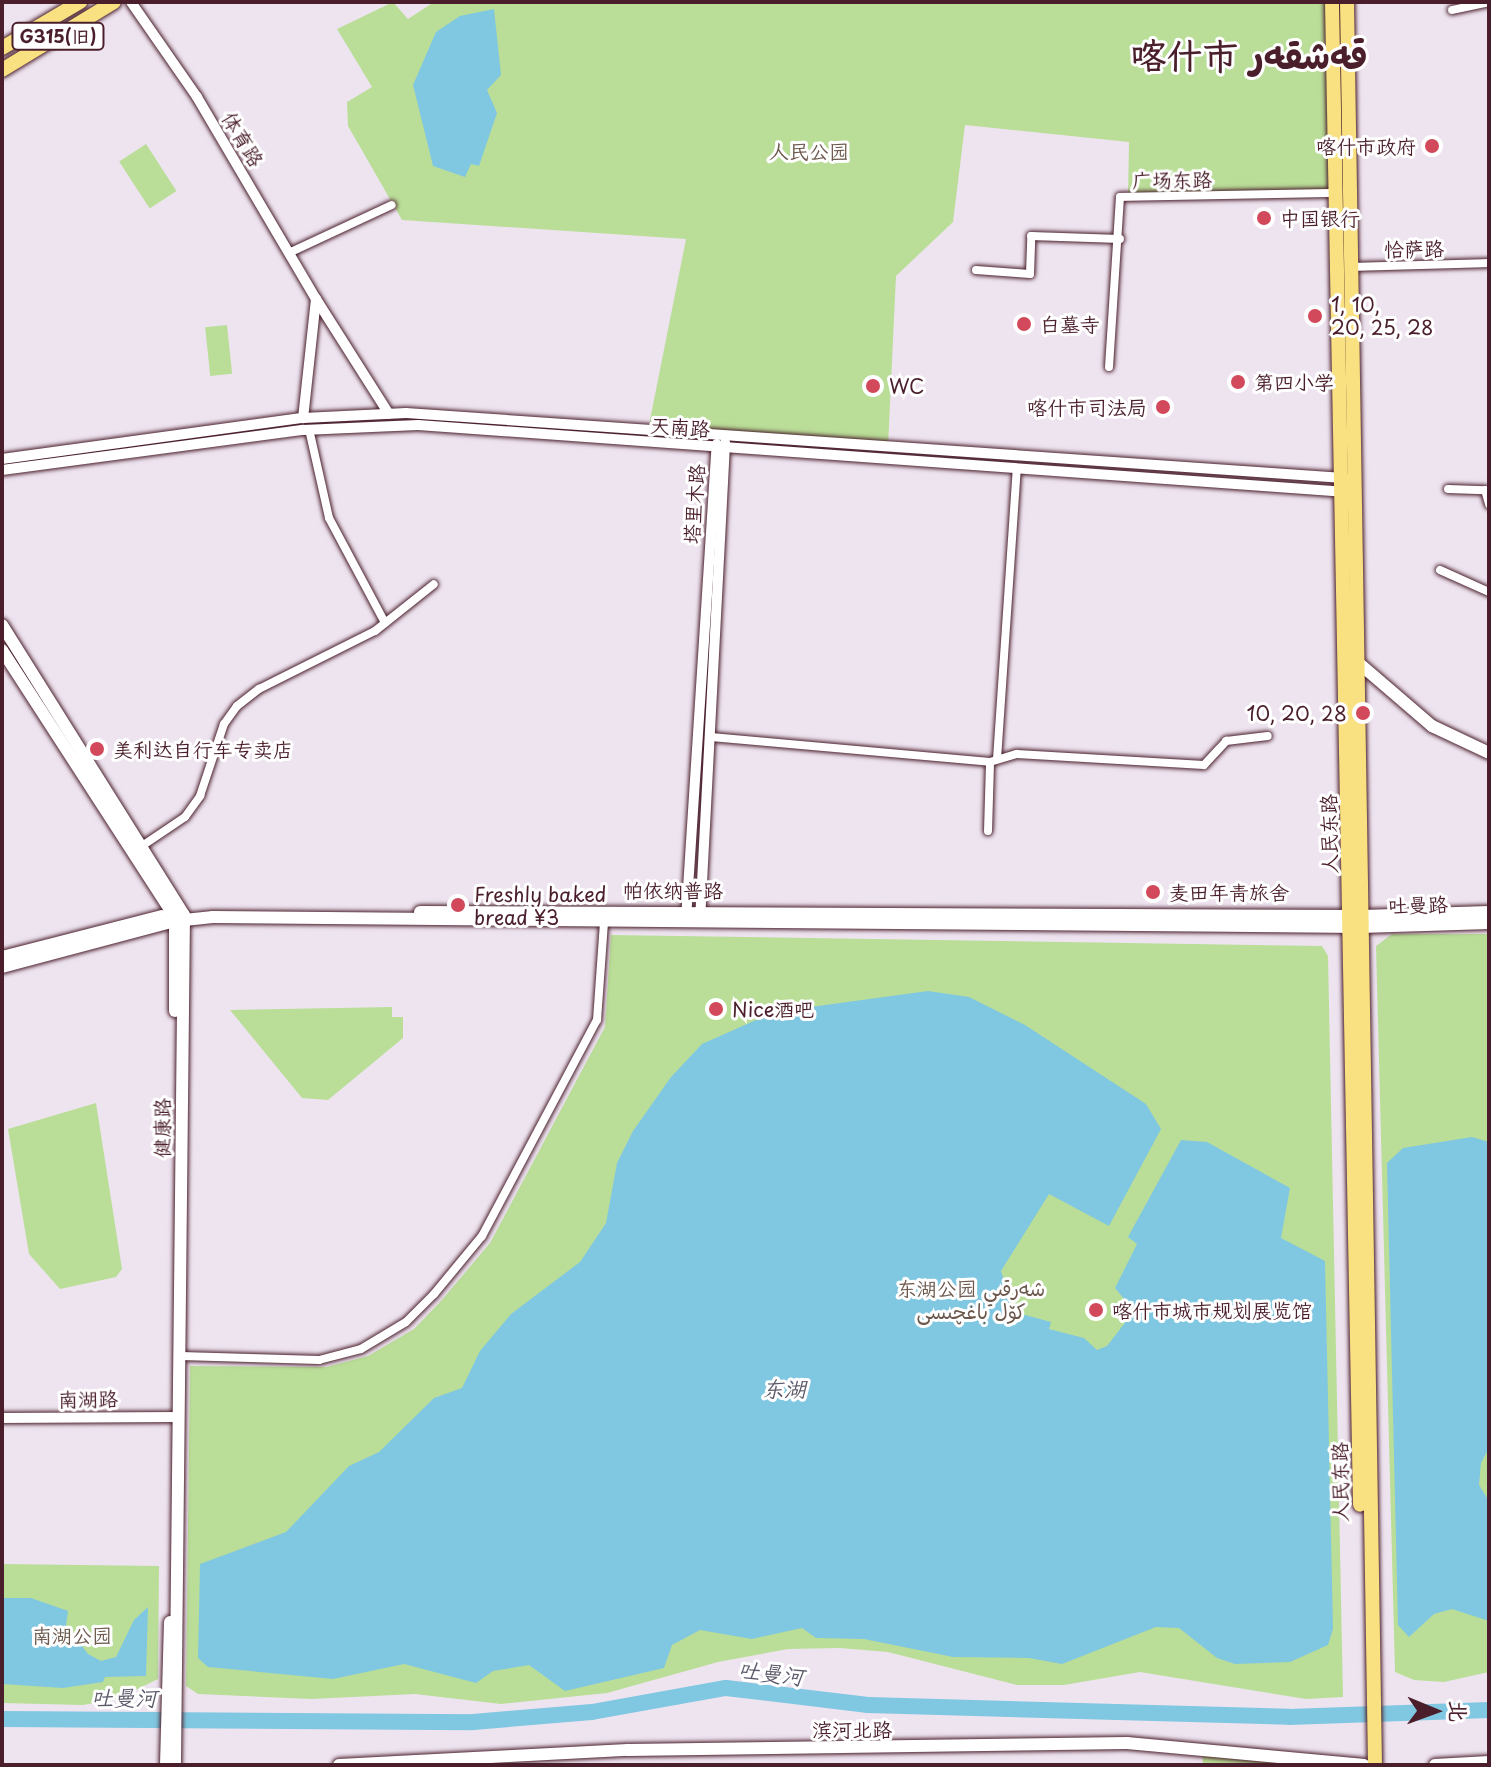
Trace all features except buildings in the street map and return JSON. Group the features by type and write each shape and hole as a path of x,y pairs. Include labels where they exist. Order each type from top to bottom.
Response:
{"main road":[{"name":"G315(旧)","path":"2,48 80,2"},
{"name":"G315(旧)","path":"2,70 114,2"},
{"name":"人民东路","path":"1332,2 1347,267 1369,1742"},
{"name":"人民东路","path":"1341,193 1347,2"},
{"name":"人民东路","path":"1351,485 1361,665 1356,921"},
{"path":"2,625 136,850"},
{"path":"2,650 179,918"},
{"path":"1361,665 1432,726 1489,753"},
{"name":"吐曼路","path":"1356,921 1489,912"},
{"name":"帕依纳普路","path":"2,967 179,918 604,922 686,916"},
{"name":"帕依纳普路","path":"2,957 179,918 700,916 1356,921"},
{"name":"健康路","path":"172,1683 181,1356 179,918"},
{"name":"健康路","path":"172,1683 179,918"},
{"name":"吐曼路","path":"1356,921 1489,923"},
{"path":"172,1683 175,1765"},
{"path":"1365,1765 1369,1742"},
{"path":"1369,1742 1375,1765"},
{"name":"滨河北路","path":"339,1765 628,1750 1127,1743 1365,1765"},
{"path":"166,1765 172,1745"},
{"path":"1435,1765 1489,1762"}],"street":[{"name":"体育路","path":"131,2 197,97 316,299 389,414"},
{"path":"1452,10 1489,2"},
{"name":"广场东路","path":"1109,367 1120,239 1120,197 1341,193"},
{"path":"291,252 392,205"},
{"path":"976,270 1030,274 1031,236 1120,239"},
{"name":"恰萨路","path":"1347,267 1489,263"},
{"path":"303,418 316,299"},
{"name":"天南路","path":"2,459 303,418 389,414 721,435 1351,485"},
{"name":"天南路","path":"2,470 309,429 418,425 1017,469 1351,485"},
{"path":"309,429 329,518 385,623"},
{"name":"塔里木路","path":"686,916 715,447 721,435"},
{"name":"塔里木路","path":"700,916 729,448 721,435"},
{"path":"988,831 1017,469"},
{"path":"1448,489 1485,490 1489,504"},
{"path":"1440,570 1489,592"},
{"path":"136,850 185,817 200,796 224,724 237,706 259,689 385,623 434,584"},
{"path":"711,737 994,760 1017,754 1204,765 1226,741 1268,736"},
{"path":"181,1356 319,1360 361,1349 406,1322 434,1294 482,1236 597,1020 604,922"},
{"name":"南湖路","path":"2,1418 174,1417"}],"green space":[{"name":"人民公园","path":"393,2 408,19 434,2 1332,2 1334,193 1128,197 1129,142 965,125 953,222 896,276 888,447 648,430 686,239 402,220 348,126 347,102 372,87 337,29"},
{"path":"146,144 176,191 150,208 119,161"},
{"path":"227,325 232,374 210,376 205,327"},
{"path":"1392,934 1489,934 1489,1672 1444,1682 1414,1680 1395,1672 1376,946"},
{"name":"东湖","path":"611,935 1322,946 1328,956 1343,1697 1306,1699 1140,1672 1064,1685 1017,1685 888,1652 840,1648 788,1649 718,1662 607,1693 501,1704 415,1694 311,1699 198,1694 186,1686 190,1366 326,1367 368,1356 414,1329 490,1243 605,1027"},
{"path":"392,1007 392,1017 403,1017 403,1038 328,1100 302,1098 230,1010"},
{"path":"96,1103 122,1269 116,1277 60,1289 29,1254 8,1129"},
{"name":"南湖公园","path":"2,1564 159,1566 158,1679 117,1699 83,1705 2,1703"},
{"path":"1202,1750 1364,1765 1203,1765"}],"water":[{"path":"494,9 501,75 487,90 497,113 479,166 471,164 465,177 433,166 413,85 436,32 460,16"},
{"name":"东湖","path":"928,991 969,997 1025,1025 1146,1104 1161,1129 1109,1226 1049,1194 1001,1271 1014,1312 1051,1322 1049,1329 1084,1338 1097,1350 1107,1346 1134,1311 1115,1288 1137,1244 1128,1237 1181,1140 1207,1142 1290,1188 1281,1238 1325,1261 1333,1629 1328,1645 1290,1662 1235,1664 1217,1658 1179,1628 1156,1627 1062,1664 1029,1658 953,1657 864,1639 816,1638 802,1628 752,1639 700,1630 672,1645 664,1668 565,1691 529,1665 493,1671 476,1683 404,1664 333,1679 208,1667 198,1658 200,1564 286,1532 349,1466 379,1452 434,1398 462,1388 480,1351 511,1314 580,1262 606,1223 617,1163 633,1131 671,1077 702,1044 774,1012"},
{"path":"1472,1137 1489,1142 1489,1448 1481,1463 1479,1485 1489,1501 1489,1621 1452,1609 1434,1614 1409,1637 1398,1625 1387,1163 1403,1148"},
{"path":"2,1598 31,1598 68,1611 66,1625 88,1654 101,1661 116,1657 134,1620 148,1607 146,1676 105,1677 103,1682 63,1688 2,1684"}],"waterway":[{"name":"吐曼河","path":"2,1719 473,1722 592,1712 726,1688 868,1705 1289,1717 1489,1710"}],"place":[{"name":"喀什市政府","path":"1432,146"},
{"name":"中国银行","path":"1264,218"},
{"name":"1, 10, 20, 25, 28","path":"1315,316"},
{"name":"白墓寺","path":"1024,324"},
{"name":"第四小学","path":"1238,382"},
{"name":"WC","path":"873,386"},
{"name":"喀什市司法局","path":"1163,407"},
{"name":"10, 20, 28","path":"1363,713"},
{"name":"美利达自行车专卖店","path":"97,749"},
{"name":"麦田年青旅舍","path":"1153,892"},
{"name":"Freshly baked bread ¥3","path":"458,905"},
{"name":"Nice酒吧","path":"716,1009"},
{"name":"喀什市城市规划展览馆","path":"1096,1310"}],"district":[{"name":"喀什市 قەشقەر","path":"1249,55"}],"park label":[{"name":"东湖公园 شەرقىي كۆل باغچىسى","path":"971,1300"}]}
